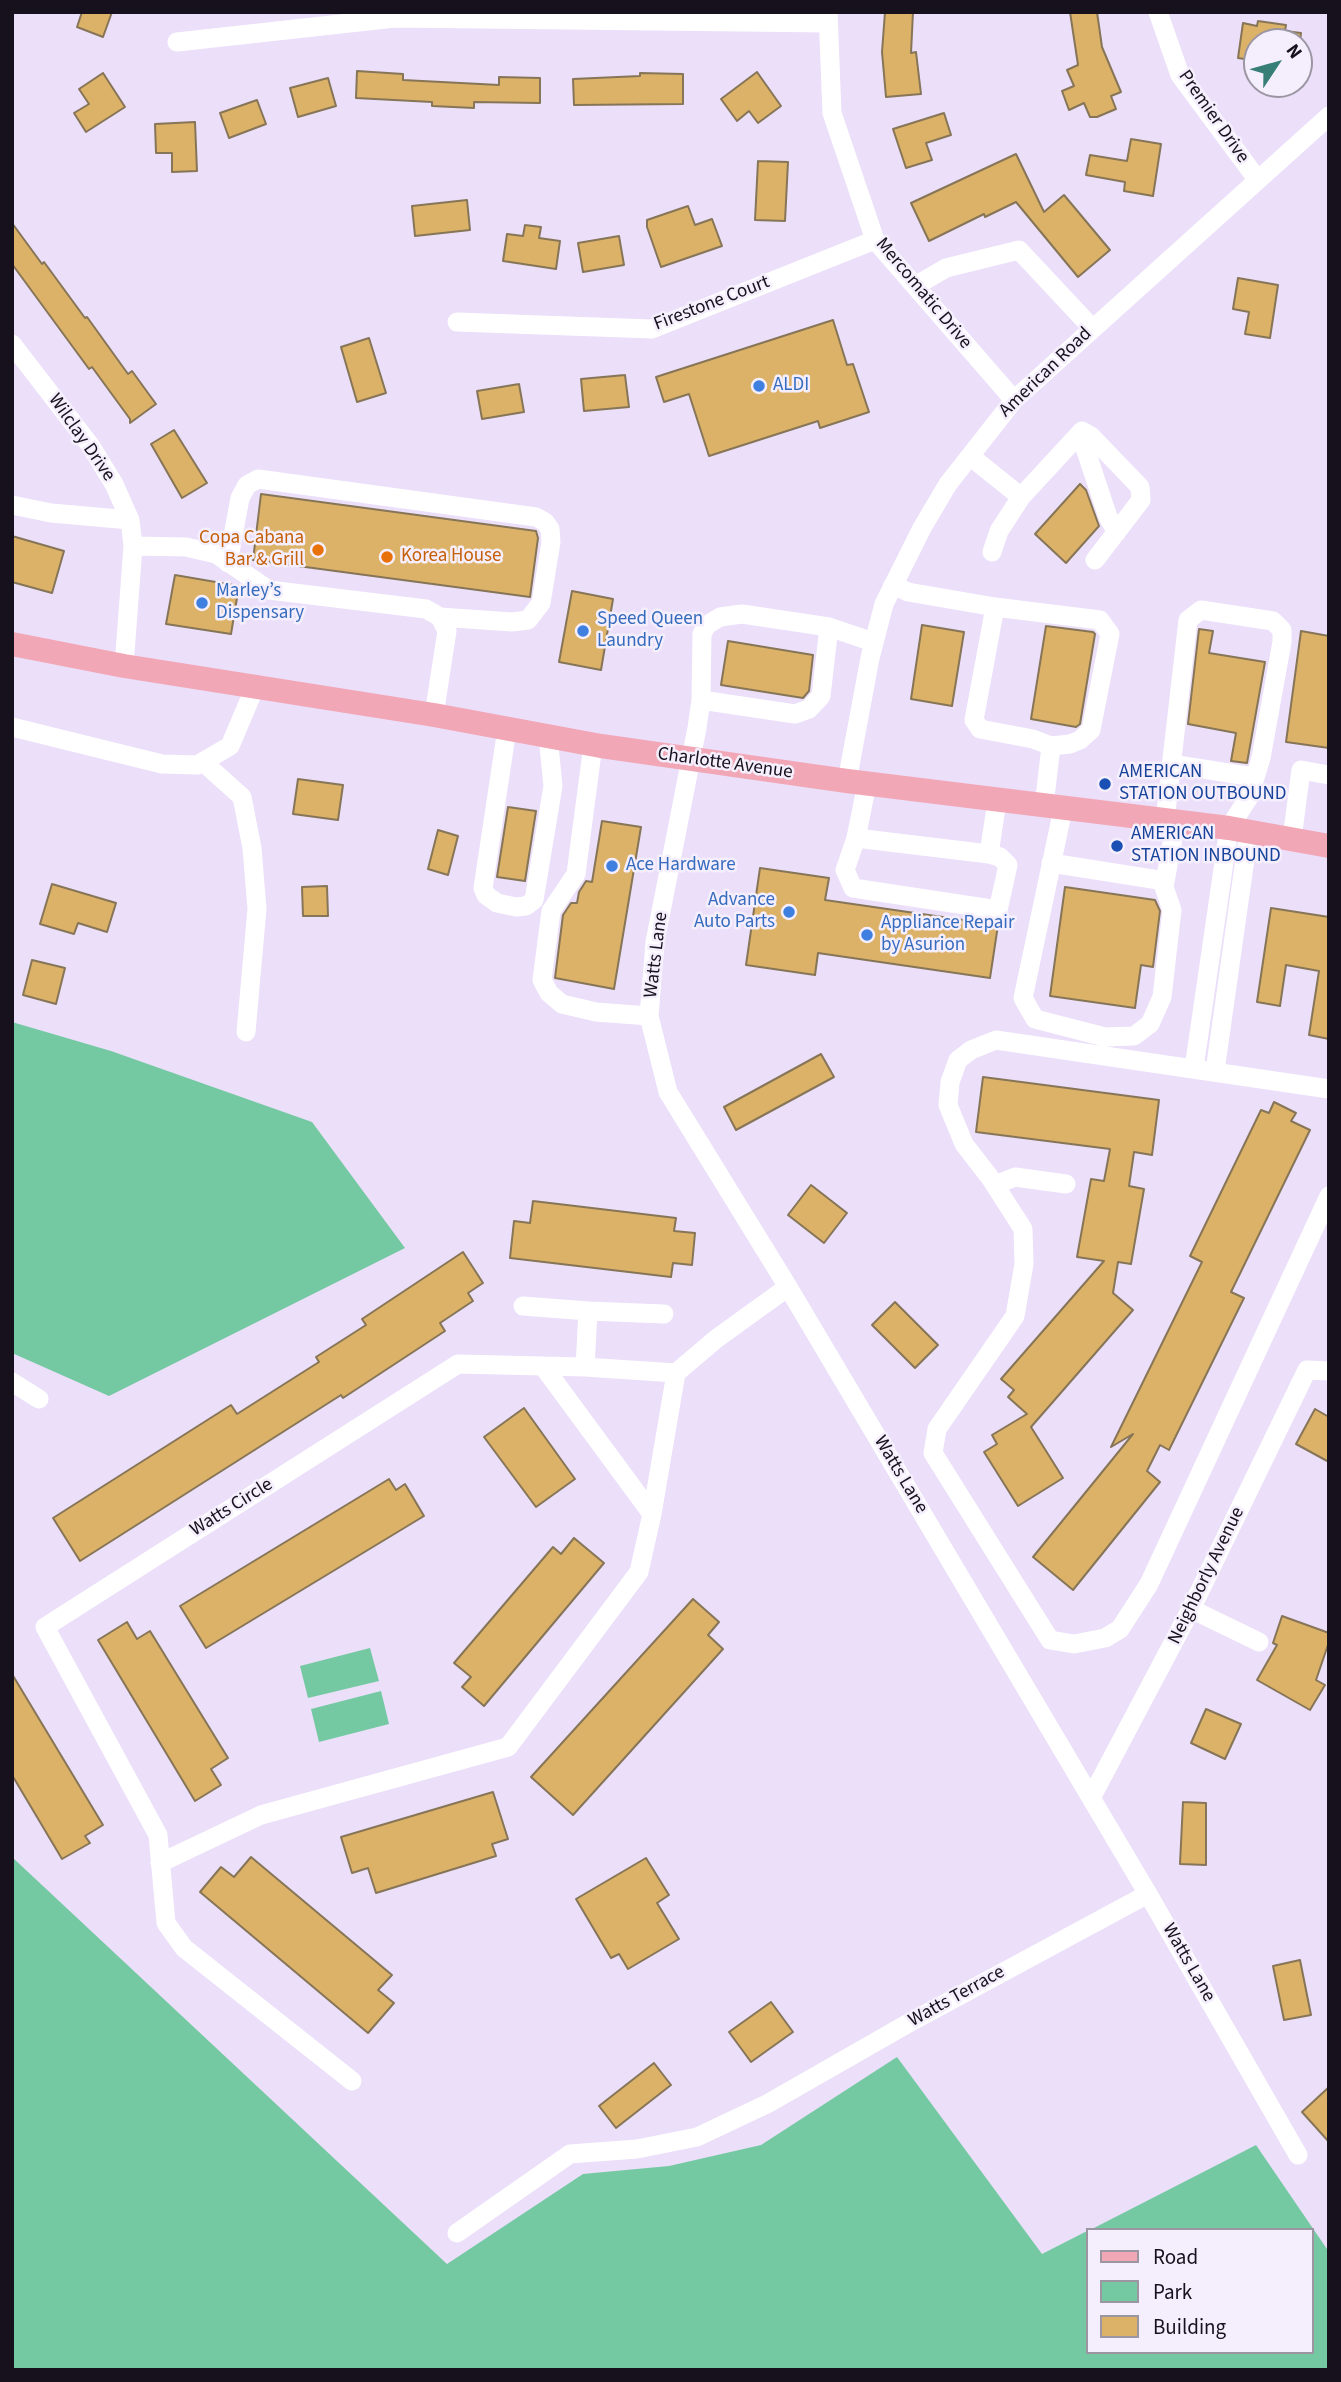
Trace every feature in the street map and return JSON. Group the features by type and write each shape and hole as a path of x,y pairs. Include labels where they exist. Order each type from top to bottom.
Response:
{"main road":[{"name":"Charlotte Avenue","path":"12,644 124,666 434,715 593,745 998,801 1239,830 1329,846"}],"street":[{"name":"Premier Drive","path":"1158,12 1180,75 1257,179"},
{"path":"177,42 395,18 828,18"},
{"name":"Mercomatic Drive","path":"828,18 832,113 875,240 1014,400"},
{"name":"American Road","path":"989,855 1000,857 1008,865 998,910 853,888 845,870 856,838 857,782 873,642 884,604 948,484 1014,400 1329,116"},
{"name":"Firestone Court","path":"457,322 652,329 875,240"},
{"path":"915,286 946,268 1019,250 1092,328"},
{"name":"Wilclay Drive","path":"12,344 90,445 114,484 130,520 133,546 124,666"},
{"path":"992,552 999,531 1021,497 1082,431 1091,436 1140,487 1141,500 1095,560"},
{"path":"1080,433 1108,517 1116,532"},
{"path":"970,456 1021,497"},
{"path":"133,546 186,547 216,554 228,563 269,590 426,609 440,617 512,622 528,620 541,603 551,541 550,529 536,517 258,479 247,485 240,498 228,563"},
{"path":"12,505 51,513 130,520"},
{"path":"893,586 908,592 995,607 1100,620 1110,634 1091,730 1080,740 1051,746 980,729 974,720 995,607"},
{"path":"1051,746 1051,863 1023,998 1035,1019 1105,1037 1133,1036 1150,1024 1161,997 1172,910 1164,887 1170,821 1171,764 1188,620 1201,610 1273,621 1282,630 1261,758 1239,830 1194,1068"},
{"name":"Watts Lane","path":"873,642 829,627 742,614 720,617 706,625 702,634 701,700 693,759 655,942 649,1016 668,1092 788,1287 1148,1894 1298,2155"},
{"path":"434,715 447,631 440,617"},
{"path":"701,700 795,714 809,709 821,696 829,627"},
{"path":"12,727 162,765 197,765 230,746 255,687"},
{"path":"507,729 483,888 486,895 496,903 516,908 526,906 534,900 553,786 548,736"},
{"path":"593,745 576,874 551,911 542,980 549,993 562,1004 596,1012 649,1016"},
{"path":"203,762 242,797 252,848 257,909 246,1032"},
{"path":"1171,764 1254,777"},
{"path":"1292,839 1301,770 1329,775"},
{"path":"856,838 989,855 998,801"},
{"path":"1216,1071 1239,830"},
{"path":"1051,863 1165,881"},
{"path":"1329,1089 996,1040 971,1050 958,1060 950,1082 948,1105 964,1144 1023,1228 1024,1264 1015,1316 937,1429 933,1453 1050,1640 1074,1644 1105,1638 1120,1629 1149,1584 1329,1196"},
{"path":"995,1185 1015,1177 1066,1184"},
{"path":"160,1863 261,1815 508,1747 639,1572 653,1514 677,1373 716,1339 788,1287"},
{"path":"523,1306 664,1314"},
{"path":"585,1367 588,1311"},
{"name":"Watts Circle","path":"352,2081 184,1948 166,1923 158,1835 45,1627 458,1364 585,1367 677,1373"},
{"path":"543,1366 653,1514"},
{"name":"Neighborly Avenue","path":"1091,1798 1192,1609 1307,1370 1329,1371"},
{"path":"12,1382 39,1399"},
{"path":"1192,1609 1259,1642"},
{"name":"Watts Terrace","path":"457,2234 570,2154 636,2149 697,2137 767,2104 907,2024 1148,1894"}],"green space":[{"path":"12,1022 111,1051 312,1122 405,1248 109,1396 12,1353"},
{"path":"370,1648 379,1681 308,1698 300,1666"},
{"path":"381,1691 389,1724 319,1742 311,1709"},
{"path":"12,1857 447,2264 583,2174 669,2166 761,2145 897,2057 1042,2254 1086,2232 1086,2354 1313,2354 1313,2229 1329,2252 1329,2370 12,2370"},
{"path":"1256,2145 1313,2228 1094,2228"}],"building":[{"path":"82,12 112,12 103,37 77,27"},
{"path":"885,12 913,12 911,53 916,52 921,94 886,97 882,52"},
{"path":"1070,12 1097,12 1102,47 1121,92 1111,96 1116,109 1097,117 1090,117 1084,103 1069,110 1062,91 1074,86 1067,70 1078,65"},
{"path":"1258,21 1286,25 1286,28 1243,28 1243,59 1238,58 1243,23 1257,26"},
{"path":"357,71 403,74 403,80 499,85 499,77 540,78 540,103 474,102 474,108 432,106 432,102 356,98"},
{"path":"757,72 781,106 758,123 749,111 737,121 721,99"},
{"path":"103,73 125,107 86,132 74,113 89,104 79,89"},
{"path":"640,73 683,74 683,104 574,105 573,79 640,76"},
{"path":"328,78 336,106 298,117 290,88"},
{"path":"257,100 266,124 229,138 220,113"},
{"path":"944,113 951,135 926,143 932,160 906,168 893,129"},
{"path":"195,122 197,171 172,172 172,153 156,153 155,124"},
{"path":"1131,139 1161,144 1153,196 1124,191 1125,182 1086,175 1090,155 1127,161"},
{"path":"1016,154 1044,212 1064,195 1110,250 1078,277 1016,202 985,217 984,214 929,241 911,203"},
{"path":"758,161 788,162 785,221 755,220"},
{"path":"467,200 470,230 415,236 412,206"},
{"path":"688,206 695,225 712,219 722,246 661,267 647,220"},
{"path":"12,223 85,318 87,317 128,374 132,371 156,404 130,423 130,419 92,367 89,369 12,264"},
{"path":"525,225 541,227 539,238 560,241 556,269 503,261 507,234 523,236"},
{"path":"619,236 624,265 583,272 578,243"},
{"path":"1238,278 1278,285 1270,338 1245,334 1249,312 1233,309"},
{"name":"ALDI","path":"833,320 847,365 853,364 869,412 820,428 818,421 709,456 689,394 664,402 656,377"},
{"path":"369,338 386,393 357,402 341,347"},
{"path":"625,375 629,407 584,411 581,379"},
{"path":"519,384 524,412 482,419 477,391"},
{"path":"174,430 207,483 182,498 151,444"},
{"path":"1080,484 1086,490 1099,526 1066,563 1035,534"},
{"path":"261,494 536,531 538,538 530,597 253,560"},
{"path":"12,536 64,551 52,593 12,582"},
{"path":"175,575 239,586 231,634 166,624"},
{"path":"572,591 613,599 601,670 559,662"},
{"path":"922,625 964,632 952,706 911,699"},
{"path":"1046,626 1095,634 1080,724 1076,727 1031,719"},
{"path":"1199,629 1213,631 1209,653 1265,662 1247,763 1231,761 1236,733 1188,724"},
{"path":"1301,631 1329,636 1329,748 1286,742"},
{"path":"728,641 813,655 809,691 803,698 721,685"},
{"path":"298,779 343,785 338,820 293,814"},
{"path":"508,807 536,811 525,881 497,877"},
{"path":"602,821 641,827 614,989 555,978 563,915 571,903 577,903 579,892 586,881 592,882"},
{"path":"438,830 458,836 448,875 428,869"},
{"path":"760,868 829,878 825,900 998,925 990,978 818,953 815,975 746,965"},
{"path":"52,884 116,903 107,932 78,923 74,934 40,924"},
{"path":"327,886 328,916 303,916 302,887"},
{"path":"1065,887 1155,900 1160,911 1153,967 1141,965 1135,1008 1050,996"},
{"path":"1271,908 1329,917 1329,1039 1309,1035 1319,971 1286,965 1280,1006 1257,1002"},
{"path":"32,960 65,968 56,1004 23,995"},
{"path":"821,1054 834,1077 736,1130 724,1107"},
{"path":"983,1077 1159,1100 1152,1155 1134,1152 1129,1186 1144,1189 1131,1264 1118,1262 1113,1293 1133,1310 1031,1427 1063,1478 1018,1506 984,1452 997,1444 992,1435 1027,1414 1008,1397 1014,1390 1001,1379 1104,1261 1077,1257 1091,1179 1104,1181 1110,1149 976,1132"},
{"path":"1274,1102 1296,1113 1291,1121 1310,1130 1231,1292 1244,1298 1169,1450 1160,1445 1147,1471 1160,1482 1073,1590 1033,1557 1133,1434 1111,1447 1202,1262 1190,1256 1261,1110 1269,1113"},
{"path":"811,1185 847,1213 824,1243 788,1215"},
{"path":"533,1201 676,1218 674,1231 695,1233 692,1265 673,1263 671,1277 510,1258 514,1221 530,1223"},
{"path":"463,1252 483,1283 468,1293 473,1301 440,1323 445,1331 343,1398 341,1395 80,1561 53,1518 231,1405 237,1414 319,1362 316,1357 366,1325 362,1319"},
{"path":"895,1302 938,1345 915,1368 872,1325"},
{"path":"524,1408 575,1479 536,1507 484,1437"},
{"path":"1315,1409 1329,1417 1329,1462 1296,1444"},
{"path":"389,1479 396,1490 405,1484 424,1516 206,1648 180,1606"},
{"path":"574,1538 604,1563 484,1706 462,1687 471,1677 454,1663 553,1547 561,1554"},
{"path":"693,1599 719,1622 708,1635 723,1649 573,1815 531,1777"},
{"path":"1282,1616 1329,1633 1329,1642 1316,1680 1325,1685 1310,1710 1257,1680 1277,1645 1273,1643"},
{"path":"127,1622 137,1639 150,1631 228,1758 211,1769 221,1785 195,1801 98,1640"},
{"path":"12,1674 103,1825 85,1836 90,1843 62,1859 12,1775"},
{"path":"1206,1709 1241,1724 1225,1759 1191,1743"},
{"path":"493,1792 508,1839 492,1844 496,1856 376,1893 368,1868 352,1873 341,1837"},
{"path":"1183,1802 1206,1803 1206,1865 1180,1864"},
{"path":"251,1857 392,1975 378,1990 394,2003 368,2033 200,1892 221,1867 234,1877"},
{"path":"646,1858 669,1895 657,1903 679,1939 628,1969 619,1954 611,1958 576,1899"},
{"path":"1300,1960 1311,2015 1284,2020 1273,1966"},
{"path":"771,2002 793,2032 751,2062 729,2032"},
{"path":"654,2063 671,2085 616,2128 599,2106"},
{"path":"1329,2087 1329,2142 1302,2112"}],"place":[{"name":"ALDI","path":"759,386"},
{"name":"Copa Cabana Bar & Grill","path":"318,550"},
{"name":"Korea House","path":"387,557"},
{"name":"Marley’s Dispensary","path":"202,603"},
{"name":"Speed Queen Laundry","path":"583,631"},
{"name":"AMERICAN STATION OUTBOUND","path":"1105,784"},
{"name":"AMERICAN STATION INBOUND","path":"1117,846"},
{"name":"Ace Hardware","path":"612,866"},
{"name":"Advance Auto Parts","path":"789,912"},
{"name":"Appliance Repair by Asurion","path":"867,935"}]}
